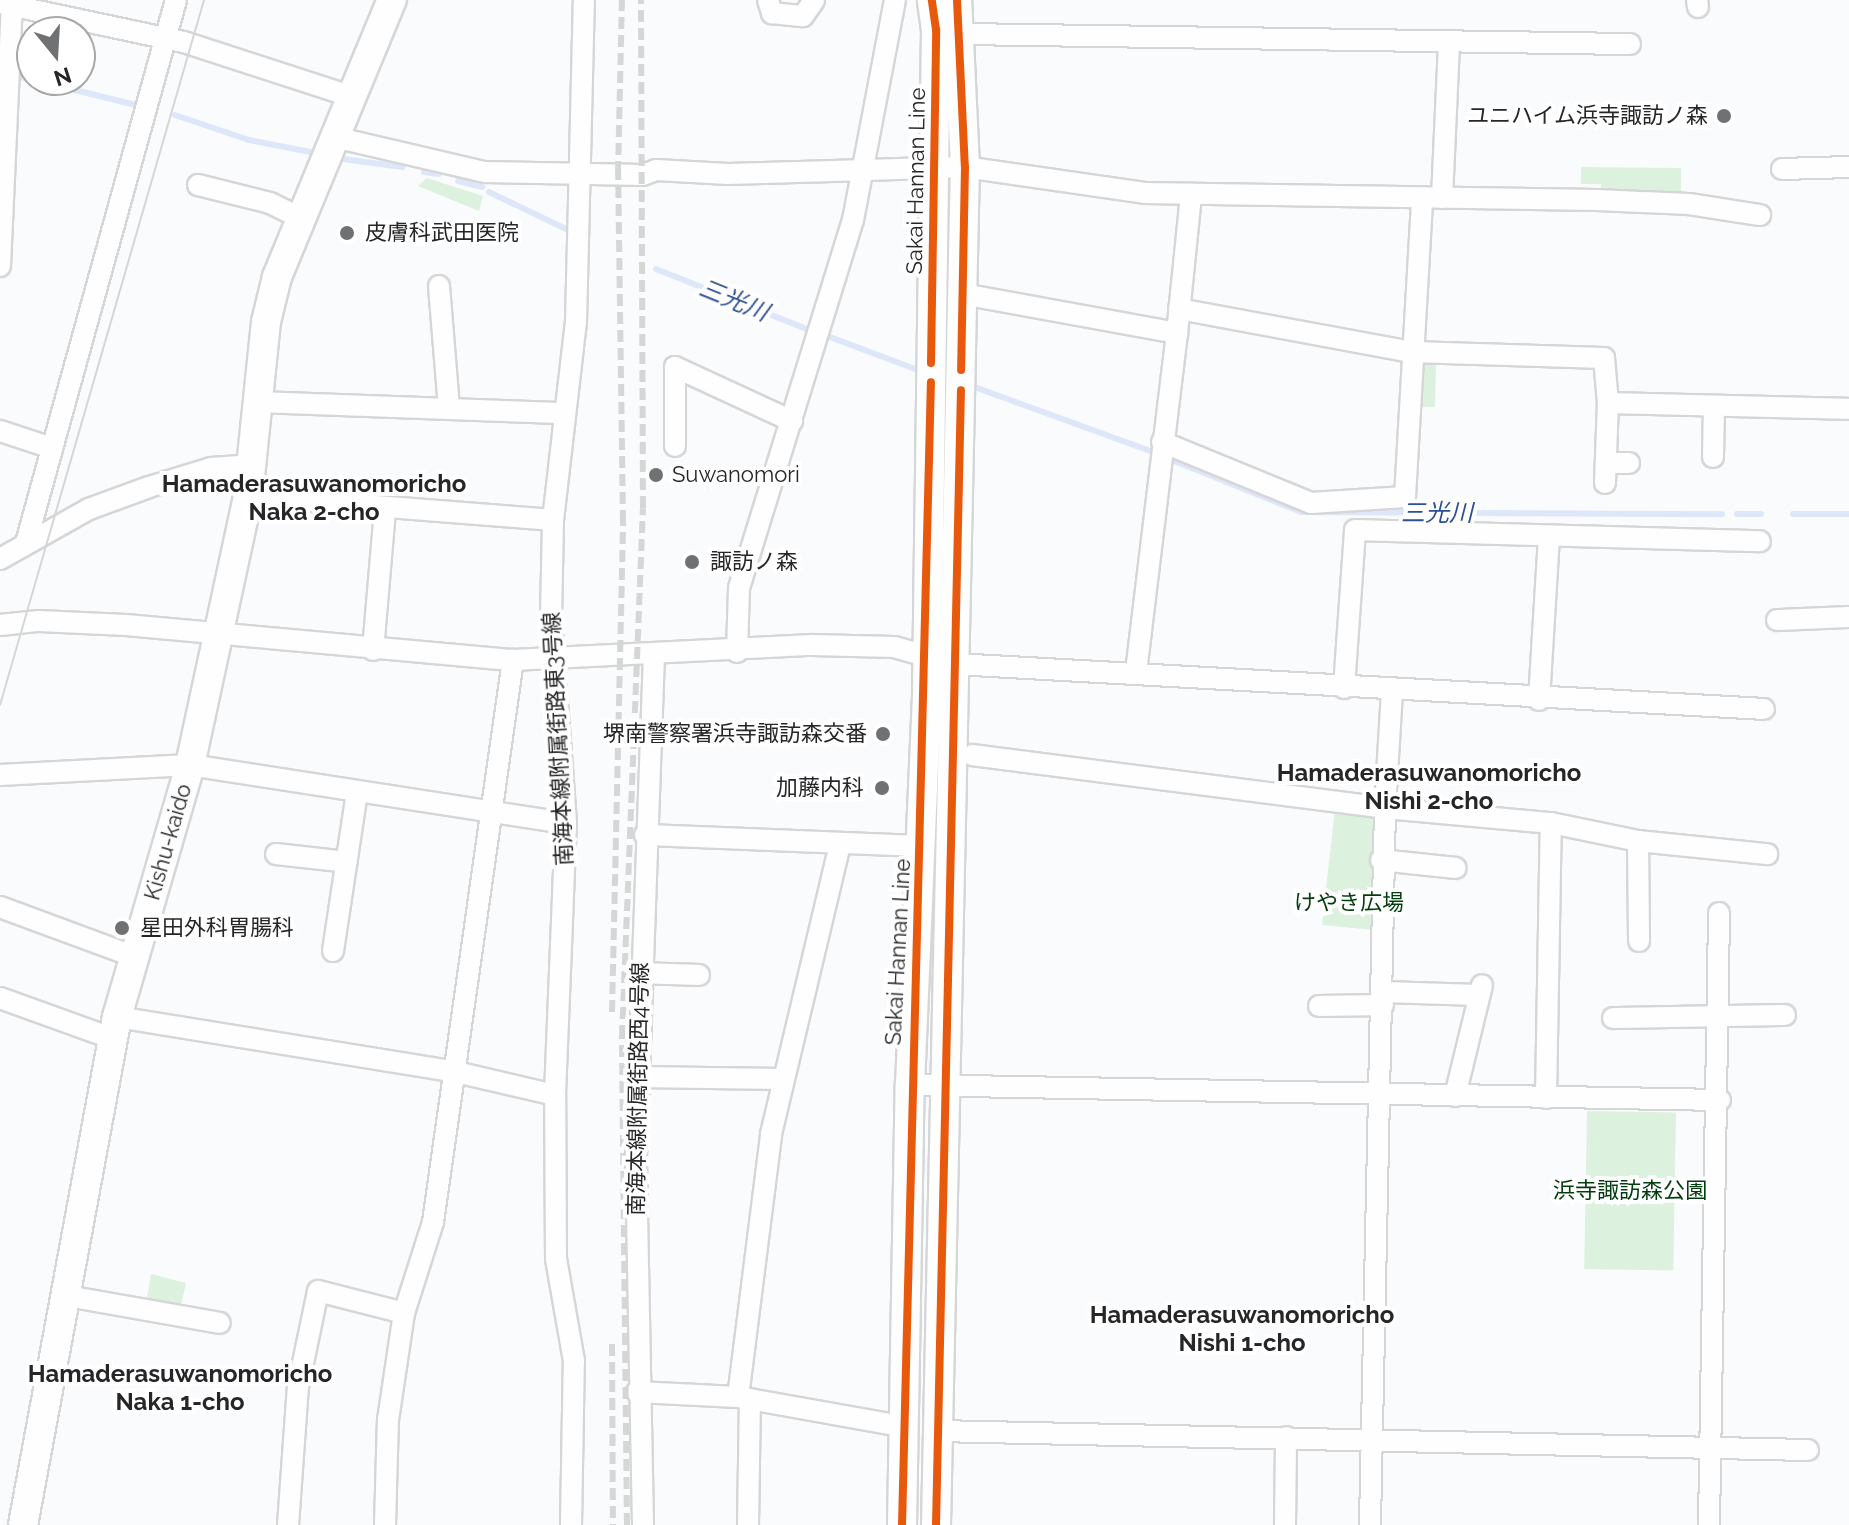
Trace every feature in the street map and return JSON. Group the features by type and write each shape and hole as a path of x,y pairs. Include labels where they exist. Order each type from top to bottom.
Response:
{"main road":[{"name":"Kishu-kaido","path":"23,1525 116,1028 190,765 248,496 261,402 266,322 301,218 392,0"},
{"name":"Sakai Hannan Line","path":"902,1525 901,1426 910,1085 922,846 926,652 933,167 932,0"},
{"path":"936,1525 965,167 962,34 957,0"}],"street":[{"path":"26,543 176,0"},
{"name":"南海本線附属街路東3号線","path":"571,1525 574,1361 556,1259 555,1095 566,823 553,658 553,520 562,413 576,322 584,0"},
{"path":"768,0 772,13 803,16 814,0"},
{"path":"737,652 739,588 792,421 865,171 895,0"},
{"path":"0,266 10,73 8,3 166,37 350,96"},
{"path":"962,34 1449,44 1630,44"},
{"path":"1162,443 1311,503 1405,497 1412,352 1449,44"},
{"path":"329,148 485,172 865,171 965,167 1145,193 1689,204 1760,215"},
{"path":"1782,169 1849,167"},
{"path":"198,185 270,203 301,218"},
{"path":"1136,672 1191,194"},
{"path":"439,286 449,407"},
{"path":"962,294 1177,333"},
{"path":"1179,309 1412,352 1604,358 1608,403 1606,473 1629,463"},
{"path":"675,446 675,367 792,421"},
{"path":"261,402 562,413"},
{"path":"1608,403 1849,409"},
{"path":"1713,457 1714,406"},
{"path":"0,431 52,448"},
{"path":"0,559 89,509 211,468 253,465"},
{"path":"248,496 385,511 553,520"},
{"path":"373,650 385,511"},
{"path":"1344,688 1355,530 1760,541"},
{"path":"1539,700 1549,537"},
{"path":"1777,620 1849,617"},
{"path":"0,625 39,621 513,660 737,652 812,645 926,652 955,664 1136,672 1539,700 1764,709"},
{"name":"南海本線附属街路西4号線","path":"643,1525 637,1392 637,1077 654,653"},
{"path":"385,1525 388,1420 404,1313 433,1222 513,660"},
{"path":"1370,1525 1382,1094 1381,860 1392,691"},
{"path":"972,755 1385,808 1551,823 1638,841 1767,854"},
{"path":"0,775 190,765 566,823"},
{"path":"333,951 357,793"},
{"path":"1546,1098 1551,823"},
{"path":"645,835 922,846"},
{"path":"1638,841 1639,941"},
{"path":"748,1525 744,1398 782,1079 840,845"},
{"path":"276,854 347,862"},
{"path":"1381,860 1456,868"},
{"path":"0,907 135,957"},
{"path":"1709,1525 1720,1100 1719,913"},
{"path":"639,973 699,975"},
{"path":"1319,1006 1481,990 1455,1096"},
{"path":"0,998 116,1028 456,1072 555,1095"},
{"path":"1613,1018 1785,1015"},
{"path":"637,1077 782,1079"},
{"path":"910,1085 946,1083 1720,1100"},
{"path":"288,1525 298,1387 318,1291 404,1313"},
{"path":"67,1296 220,1323"},
{"path":"637,1392 744,1398 901,1426"},
{"path":"937,1431 1808,1450"},
{"path":"1285,1525 1286,1437"}],"green space":[{"path":"1581,167 1681,168 1681,195 1601,194 1601,184 1581,184"},
{"path":"427,178 483,196 479,211 418,186"},
{"path":"1429,361 1436,361 1435,407 1417,407 1418,369"},
{"name":"けやき広場","path":"1335,809 1368,813 1375,823 1375,930 1322,925"},
{"name":"浜寺諏訪森公園","path":"1587,1111 1676,1113 1673,1271 1584,1269"},
{"path":"151,1274 186,1283 181,1305 147,1299"}],"waterway":[{"name":"三光川","path":"96,95 140,106"},
{"name":"三光川","path":"175,115 249,140 316,153"},
{"name":"三光川","path":"336,158 402,167"},
{"name":"三光川","path":"424,172 439,174"},
{"name":"三光川","path":"458,181 482,187"},
{"name":"三光川","path":"489,192 568,230"},
{"name":"三光川","path":"656,269 812,331"},
{"name":"三光川","path":"822,334 923,372"},
{"name":"三光川","path":"969,385 1153,452"},
{"name":"三光川","path":"1167,458 1301,512 1722,514"},
{"name":"三光川","path":"1737,514 1761,514"},
{"name":"三光川","path":"1793,514 1849,514"}],"tram line":[{"path":"0,705 204,0"}],"railway":[{"path":"612,1012 623,522 618,173 622,0"},
{"path":"627,1525 622,1037 643,508 641,0"},
{"path":"612,1344 613,1525"}],"cycle path":[{"path":"931,363 936,30 932,0"},
{"path":"957,0 965,167 961,370"},
{"path":"902,1525 931,382"},
{"path":"936,1525 961,390"}],"place":[{"name":"ユニハイム浜寺諏訪ノ森","path":"1724,116"},
{"name":"皮膚科武田医院","path":"347,233"},
{"name":"Suwanomori","path":"656,475"},
{"name":"諏訪ノ森","path":"692,562"},
{"name":"堺南警察署浜寺諏訪森交番","path":"883,734"},
{"name":"加藤内科","path":"882,788"},
{"name":"星田外科胃腸科","path":"122,928"}],"district":[{"name":"Hamaderasuwanomoricho Naka 2-cho","path":"314,498"},
{"name":"Hamaderasuwanomoricho Nishi 2-cho","path":"1429,787"},
{"name":"Hamaderasuwanomoricho Nishi 1-cho","path":"1242,1329"},
{"name":"Hamaderasuwanomoricho Naka 1-cho","path":"180,1388"}]}
